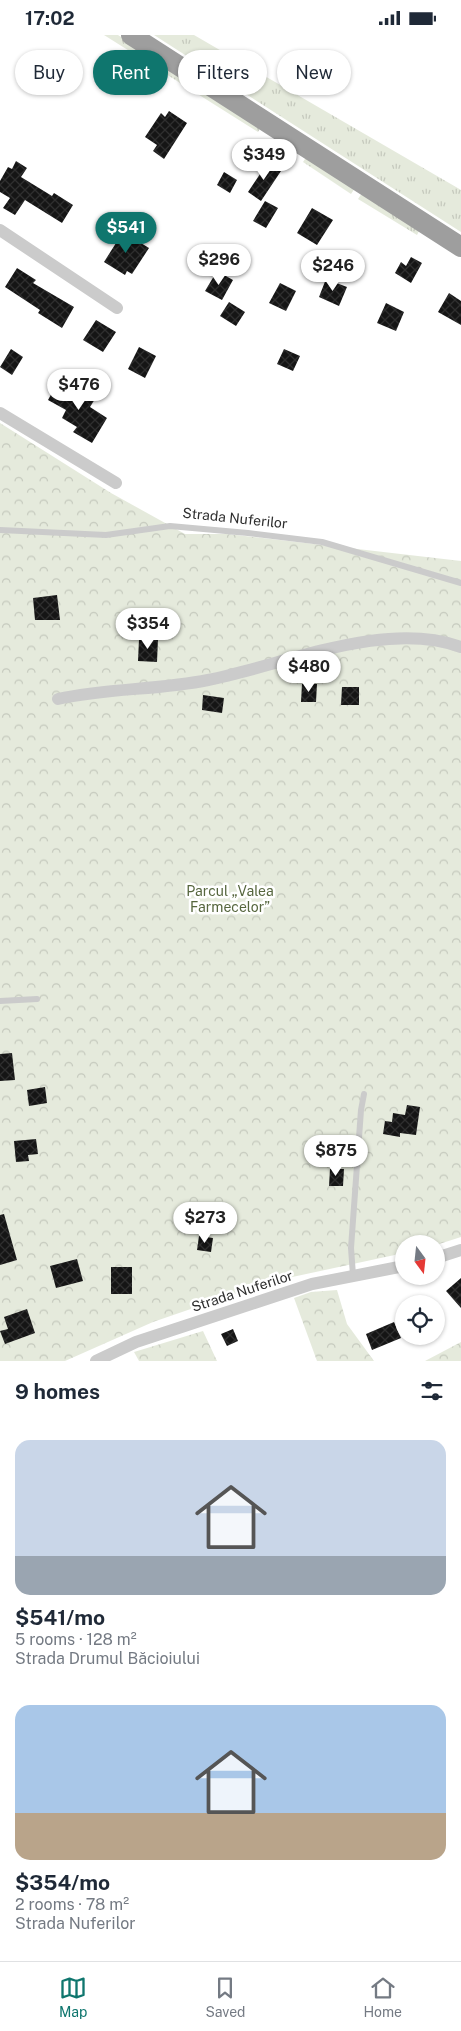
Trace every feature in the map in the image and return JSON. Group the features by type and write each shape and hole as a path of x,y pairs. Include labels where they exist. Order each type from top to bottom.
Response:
{"highway":[{"path":"131,35 461,247"}],"street":[{"path":"0,230 117,308"},
{"path":"0,413 116,483"},
{"path":"58,699 84,693 146,689 208,680 350,645 387,640 425,638 448,642 461,647"},
{"path":"445,1255 461,1249"},
{"name":"Strada Nuferilor","path":"96,1361 136,1342 312,1284 395,1268"}],"lane":[{"name":"Strada Nuferilor","path":"0,530 106,535 170,526 248,533 322,542 461,583"},
{"path":"0,1001 37,999"},
{"path":"353,1275 351,1248 361,1110 364,1094"}],"green space":[{"path":"104,35 118,35 141,50 128,50"},
{"path":"154,35 194,35 220,50 178,50"},
{"path":"168,67 178,74 178,82 168,75"},
{"path":"267,77 277,83 277,95 297,95 461,190 461,232 248,95 267,95"},
{"path":"199,95 211,95 261,127 258,132"},
{"path":"307,156 355,188 351,194 303,162"},
{"path":"362,193 420,229 417,235 358,199"},
{"name":"Parcul „Valea Farmecelor”","path":"0,423 111,493 185,534 227,534 461,561 461,1237 445,1242 445,1235 395,1235 395,1255 269,1282 153,1322 65,1361 0,1361"},
{"path":"337,1290 347,1324 374,1361 317,1361 294,1298 311,1292"},
{"path":"203,1331 217,1361 139,1361 134,1352"},
{"path":"461,1342 461,1361 425,1361"}],"building":[{"path":"169,111 187,123 164,159 153,151 157,145 145,137 161,113 165,117"},
{"path":"16,161 27,168 21,177 52,196 54,193 73,205 62,223 25,200 15,215 3,208 10,198 0,192 0,181 8,167 12,169"},
{"path":"268,162 281,171 261,201 248,192"},
{"path":"224,172 237,180 230,193 217,185"},
{"path":"265,201 278,208 266,228 253,221"},
{"path":"312,208 333,220 317,245 297,233"},
{"path":"123,232 149,248 132,274 127,271 125,275 104,262"},
{"path":"411,257 422,263 411,283 395,273 401,262 406,266"},
{"path":"17,268 36,280 33,283 74,307 62,328 38,313 40,310 5,287"},
{"path":"217,271 233,280 222,300 205,291"},
{"path":"326,279 347,287 339,306 319,297"},
{"path":"280,283 296,291 286,311 269,303"},
{"path":"449,293 461,301 461,325 438,312"},
{"path":"229,302 245,312 236,326 220,316"},
{"path":"386,303 404,312 396,331 377,323"},
{"path":"96,320 116,332 103,352 83,340"},
{"path":"139,347 156,356 145,378 128,369"},
{"path":"11,349 23,357 12,375 0,367"},
{"path":"284,349 300,356 293,371 277,364"},
{"path":"58,382 74,392 77,387 95,399 90,407 107,418 92,443 73,432 77,427 62,418 66,410 48,400"},
{"path":"57,595 60,620 35,620 33,598"},
{"path":"139,639 158,639 157,662 138,661"},
{"path":"302,684 317,684 316,702 301,702"},
{"path":"342,687 359,687 359,705 341,705"},
{"path":"203,695 224,698 222,713 202,710"},
{"path":"12,1053 15,1080 0,1081 0,1054"},
{"path":"45,1087 47,1103 29,1106 27,1090"},
{"path":"407,1105 420,1107 416,1135 400,1133 400,1137 383,1134 385,1121 392,1122 393,1113 405,1115"},
{"path":"36,1139 38,1154 28,1155 29,1161 16,1162 14,1141"},
{"path":"330,1169 344,1169 343,1186 329,1186"},
{"path":"4,1214 17,1260 0,1265 0,1215"},
{"path":"199,1236 213,1238 211,1252 197,1250"},
{"path":"77,1259 83,1281 56,1288 50,1266"},
{"path":"111,1267 132,1267 132,1294 111,1294"},
{"path":"461,1278 461,1308 446,1291"},
{"path":"27,1309 35,1333 5,1344 0,1331 8,1329 4,1317"},
{"path":"394,1322 395,1324 395,1340 372,1350 366,1334"},
{"path":"233,1329 238,1341 227,1346 221,1334"}]}
